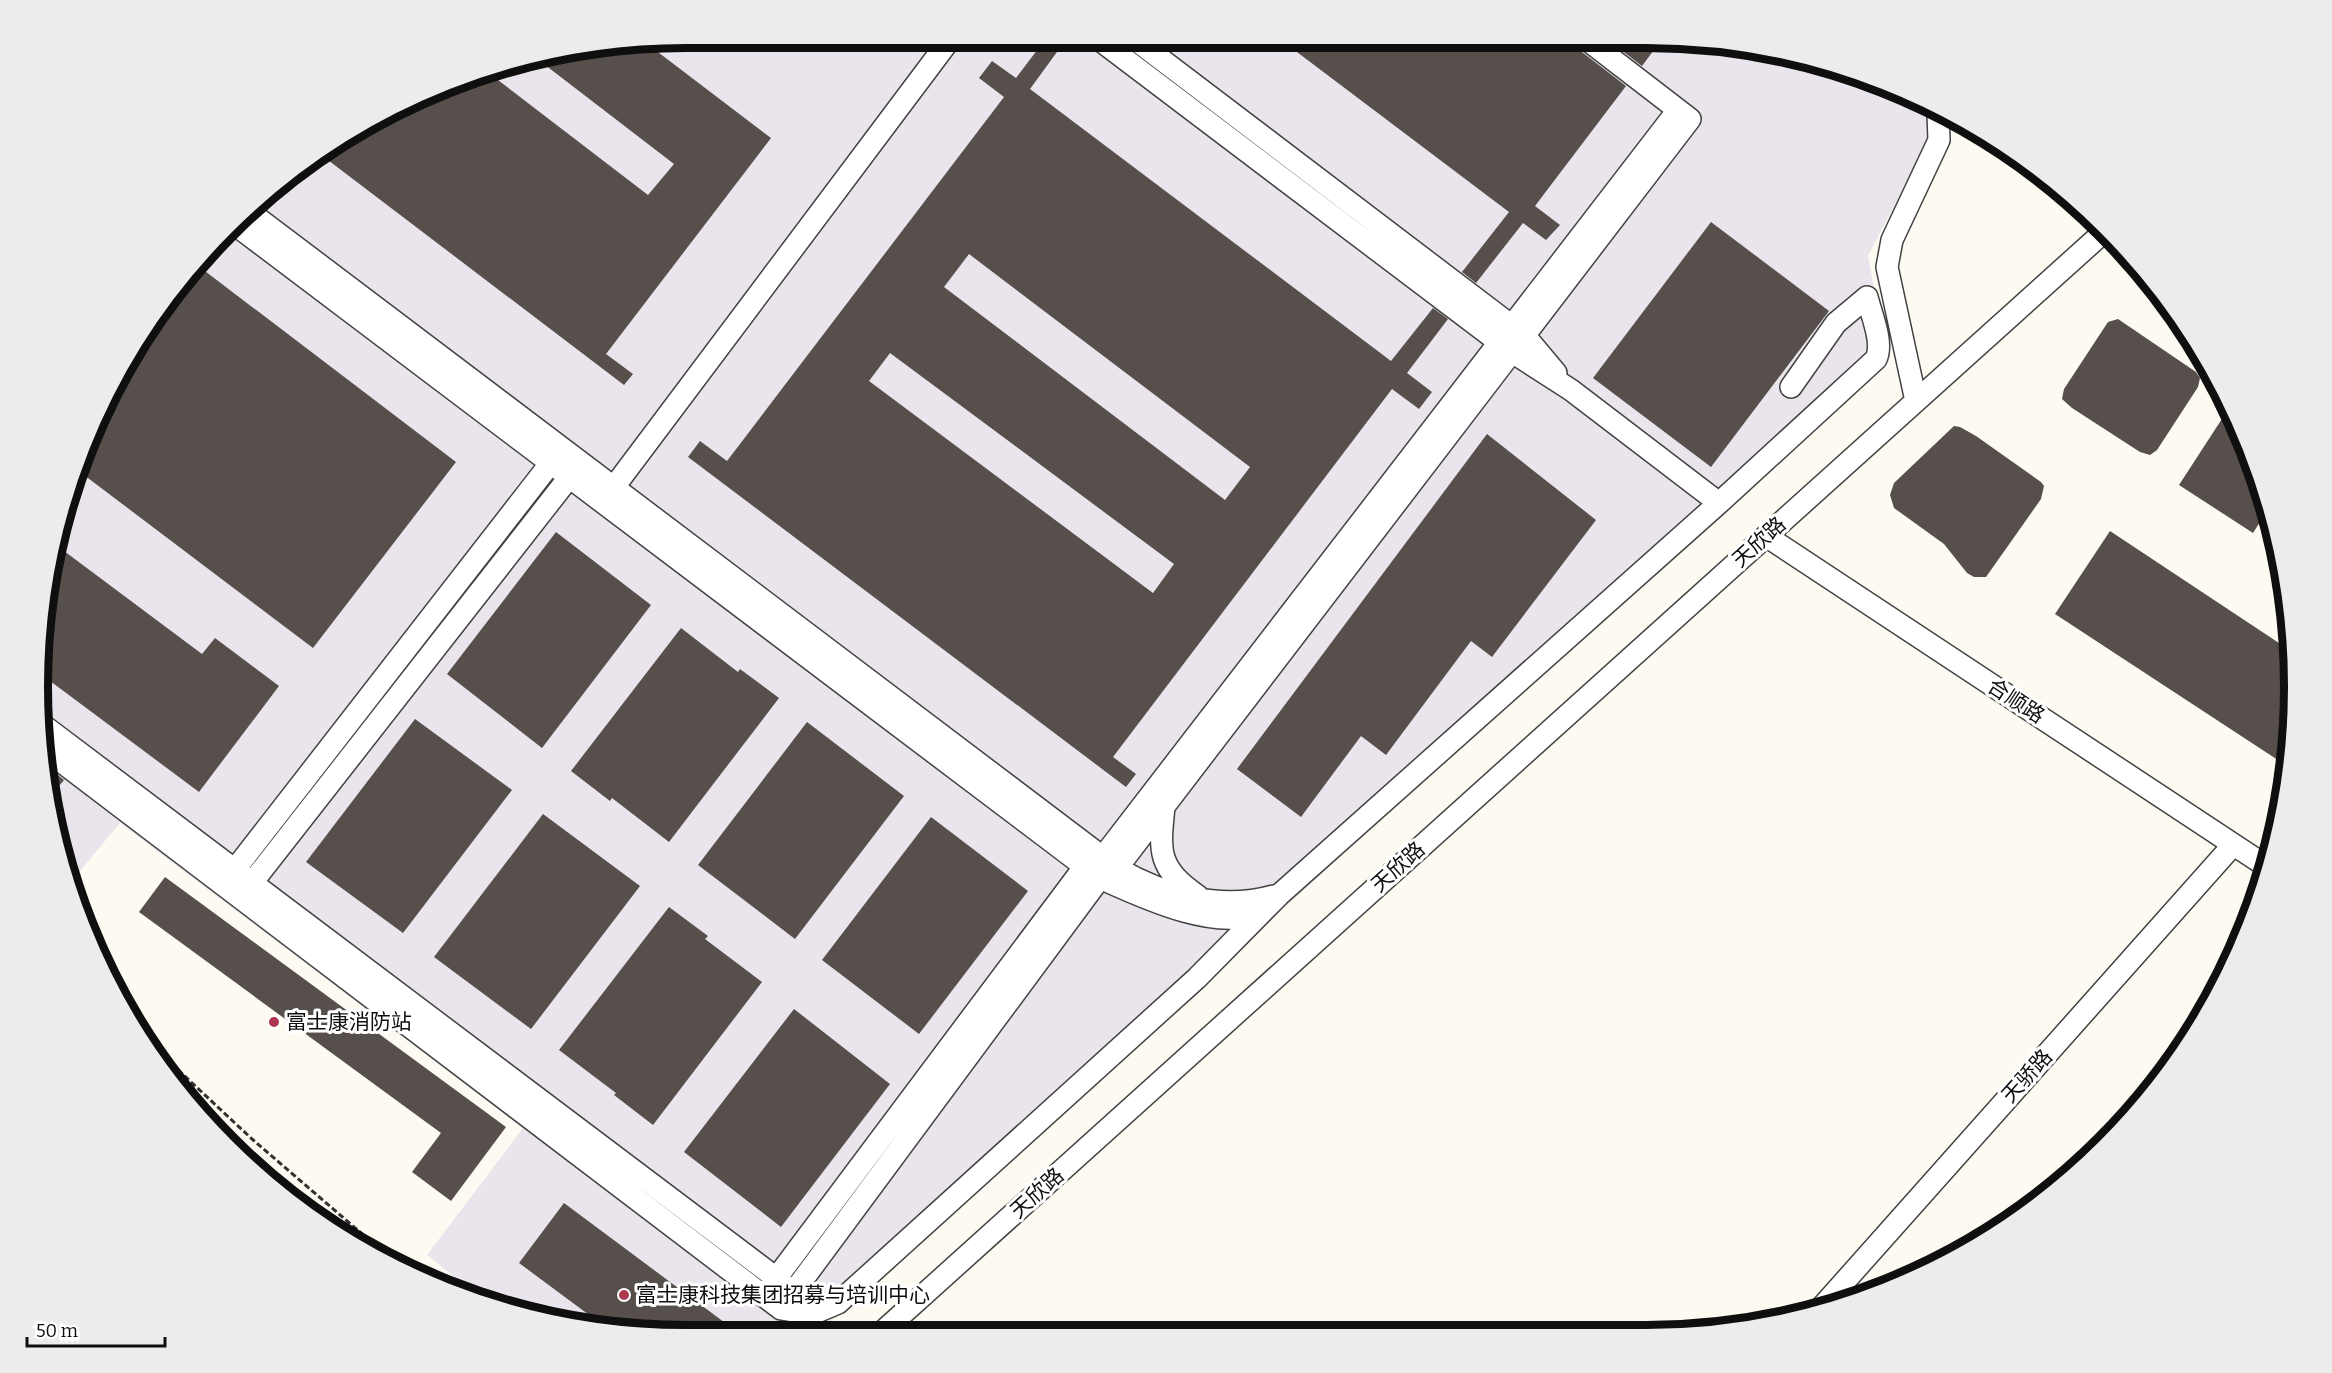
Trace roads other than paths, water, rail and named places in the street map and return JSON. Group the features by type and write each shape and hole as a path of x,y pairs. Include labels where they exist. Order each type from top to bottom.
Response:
{"street":[{"path":"608,494 943,48"},
{"path":"1111,48 1512,339"},
{"path":"1146,48 1512,339 1571,390 1719,503"},
{"path":"764,1296 785,1285 1101,867 1684,115 1598,48"},
{"path":"1916,401 1887,267 1892,240 1939,140 1938,120"},
{"path":"255,216 575,470 1101,867 1157,903 1191,913 1223,918 1244,918 1260,912 1719,503 1876,359 1879,353 1877,336 1867,297 1836,323 1791,387"},
{"path":"241,229 557,456"},
{"name":"天欣路","path":"890,1325 2099,237"},
{"path":"1101,867 1164,806 1512,339"},
{"path":"229,877 557,456"},
{"path":"246,890 575,470"},
{"name":"合顺路","path":"1766,536 2259,862"},
{"path":"49,731 229,877 780,1309 812,1314 838,1302 847,1295 1197,978 1279,895"},
{"path":"51,754 229,877"},
{"path":"1164,806 1161,853 1169,871 1203,900"},
{"name":"天骄路","path":"1831,1297 2233,845"},
{"path":"1101,867 1175,894 1203,900 1254,901 1279,895"},
{"path":"246,890 785,1285 812,1314"},
{"path":"780,1309 785,1285"}],"place":[{"name":"富士康消防站","path":"274,1022"},
{"name":"富士康科技集团招募与培训中心","path":"624,1295"}]}
